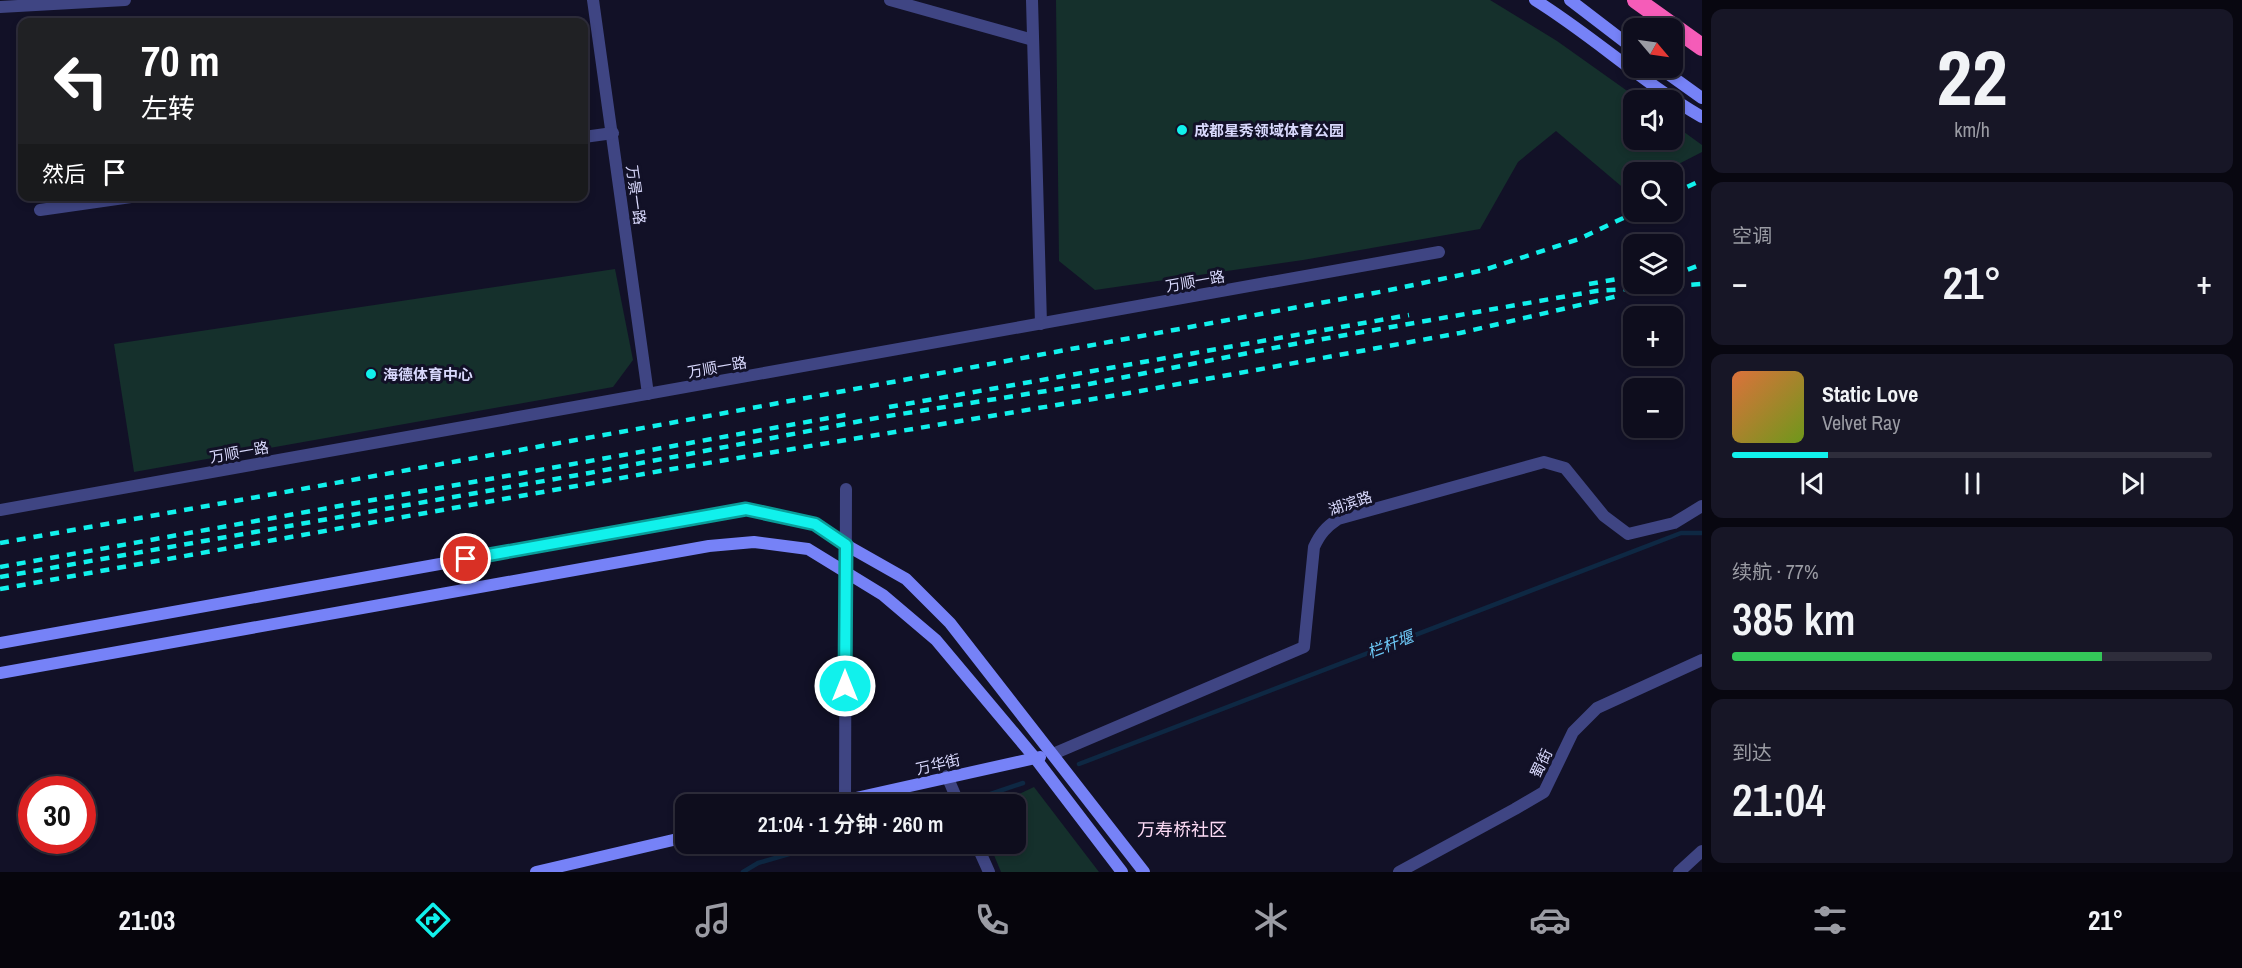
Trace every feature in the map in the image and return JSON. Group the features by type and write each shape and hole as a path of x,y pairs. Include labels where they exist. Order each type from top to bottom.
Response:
{"highway":[{"path":"1636,0 1702,47"}],"street":[{"path":"0,7 125,0"},
{"name":"万景一路","path":"593,0 648,394"},
{"path":"890,0 1033,40"},
{"path":"1032,0 1041,324"},
{"path":"1535,0 1566,19 1674,100 1702,117"},
{"path":"1570,0 1623,41"},
{"path":"1674,78 1702,98"},
{"path":"588,136 613,133"},
{"path":"40,210 103,201"},
{"name":"万顺一路","path":"0,510 1439,252"},
{"name":"湖滨路","path":"1053,754 1304,647 1314,547 1320,535 1338,519 1544,462 1565,468 1604,516 1628,534 1674,523 1702,506"},
{"path":"845,794 846,489"},
{"path":"0,643 746,509 815,524 846,545 906,579 950,623 1144,872"},
{"path":"0,673 709,546 754,542 808,549 883,595 936,640 1035,758 1122,872"},
{"name":"蜀街","path":"1399,872 1544,792 1573,732 1597,708 1702,660"},
{"name":"万华街","path":"870,794 1053,754"},
{"path":"947,776 955,794"},
{"path":"536,872 675,840"},
{"path":"1679,872 1702,851"},
{"path":"981,854 989,872"}],"green space":[{"path":"1056,0 1490,0 1557,41 1626,90 1623,90 1623,150 1683,150 1683,131 1702,145 1702,152 1682,162 1623,162 1623,188 1556,131 1518,162 1480,229 1303,260 1095,290 1059,261"},
{"name":"海德体育中心","path":"615,269 633,360 613,387 134,472 114,344"},
{"path":"1034,787 1099,872 1001,872 994,854 1026,854 1026,794 1019,794"}],"waterway":[{"name":"栏杆堰","path":"1079,764 1681,533 1702,533"},
{"name":"栏杆堰","path":"991,794 1023,783"},
{"name":"栏杆堰","path":"743,872 758,863 789,854"}],"railway":[{"path":"1683,189 1702,180"},
{"path":"0,543 665,424 1385,291 1484,270 1579,239 1623,218"},
{"path":"1683,272 1702,264"},
{"path":"1589,284 1623,278"},
{"path":"0,577 589,473 882,417 1084,385 1289,345 1596,291 1702,284"},
{"path":"0,589 666,470 1129,393 1460,333 1618,296"},
{"path":"889,407 1409,315"},
{"path":"0,567 851,414"}],"place":[{"name":"成都星秀领域体育公园","path":"1182,130"},
{"name":"海德体育中心","path":"371,374"}],"district":[{"name":"万寿桥社区","path":"1182,829"}],"route":[{"path":"466,559 746,509 815,524 846,545 845,686"}]}
